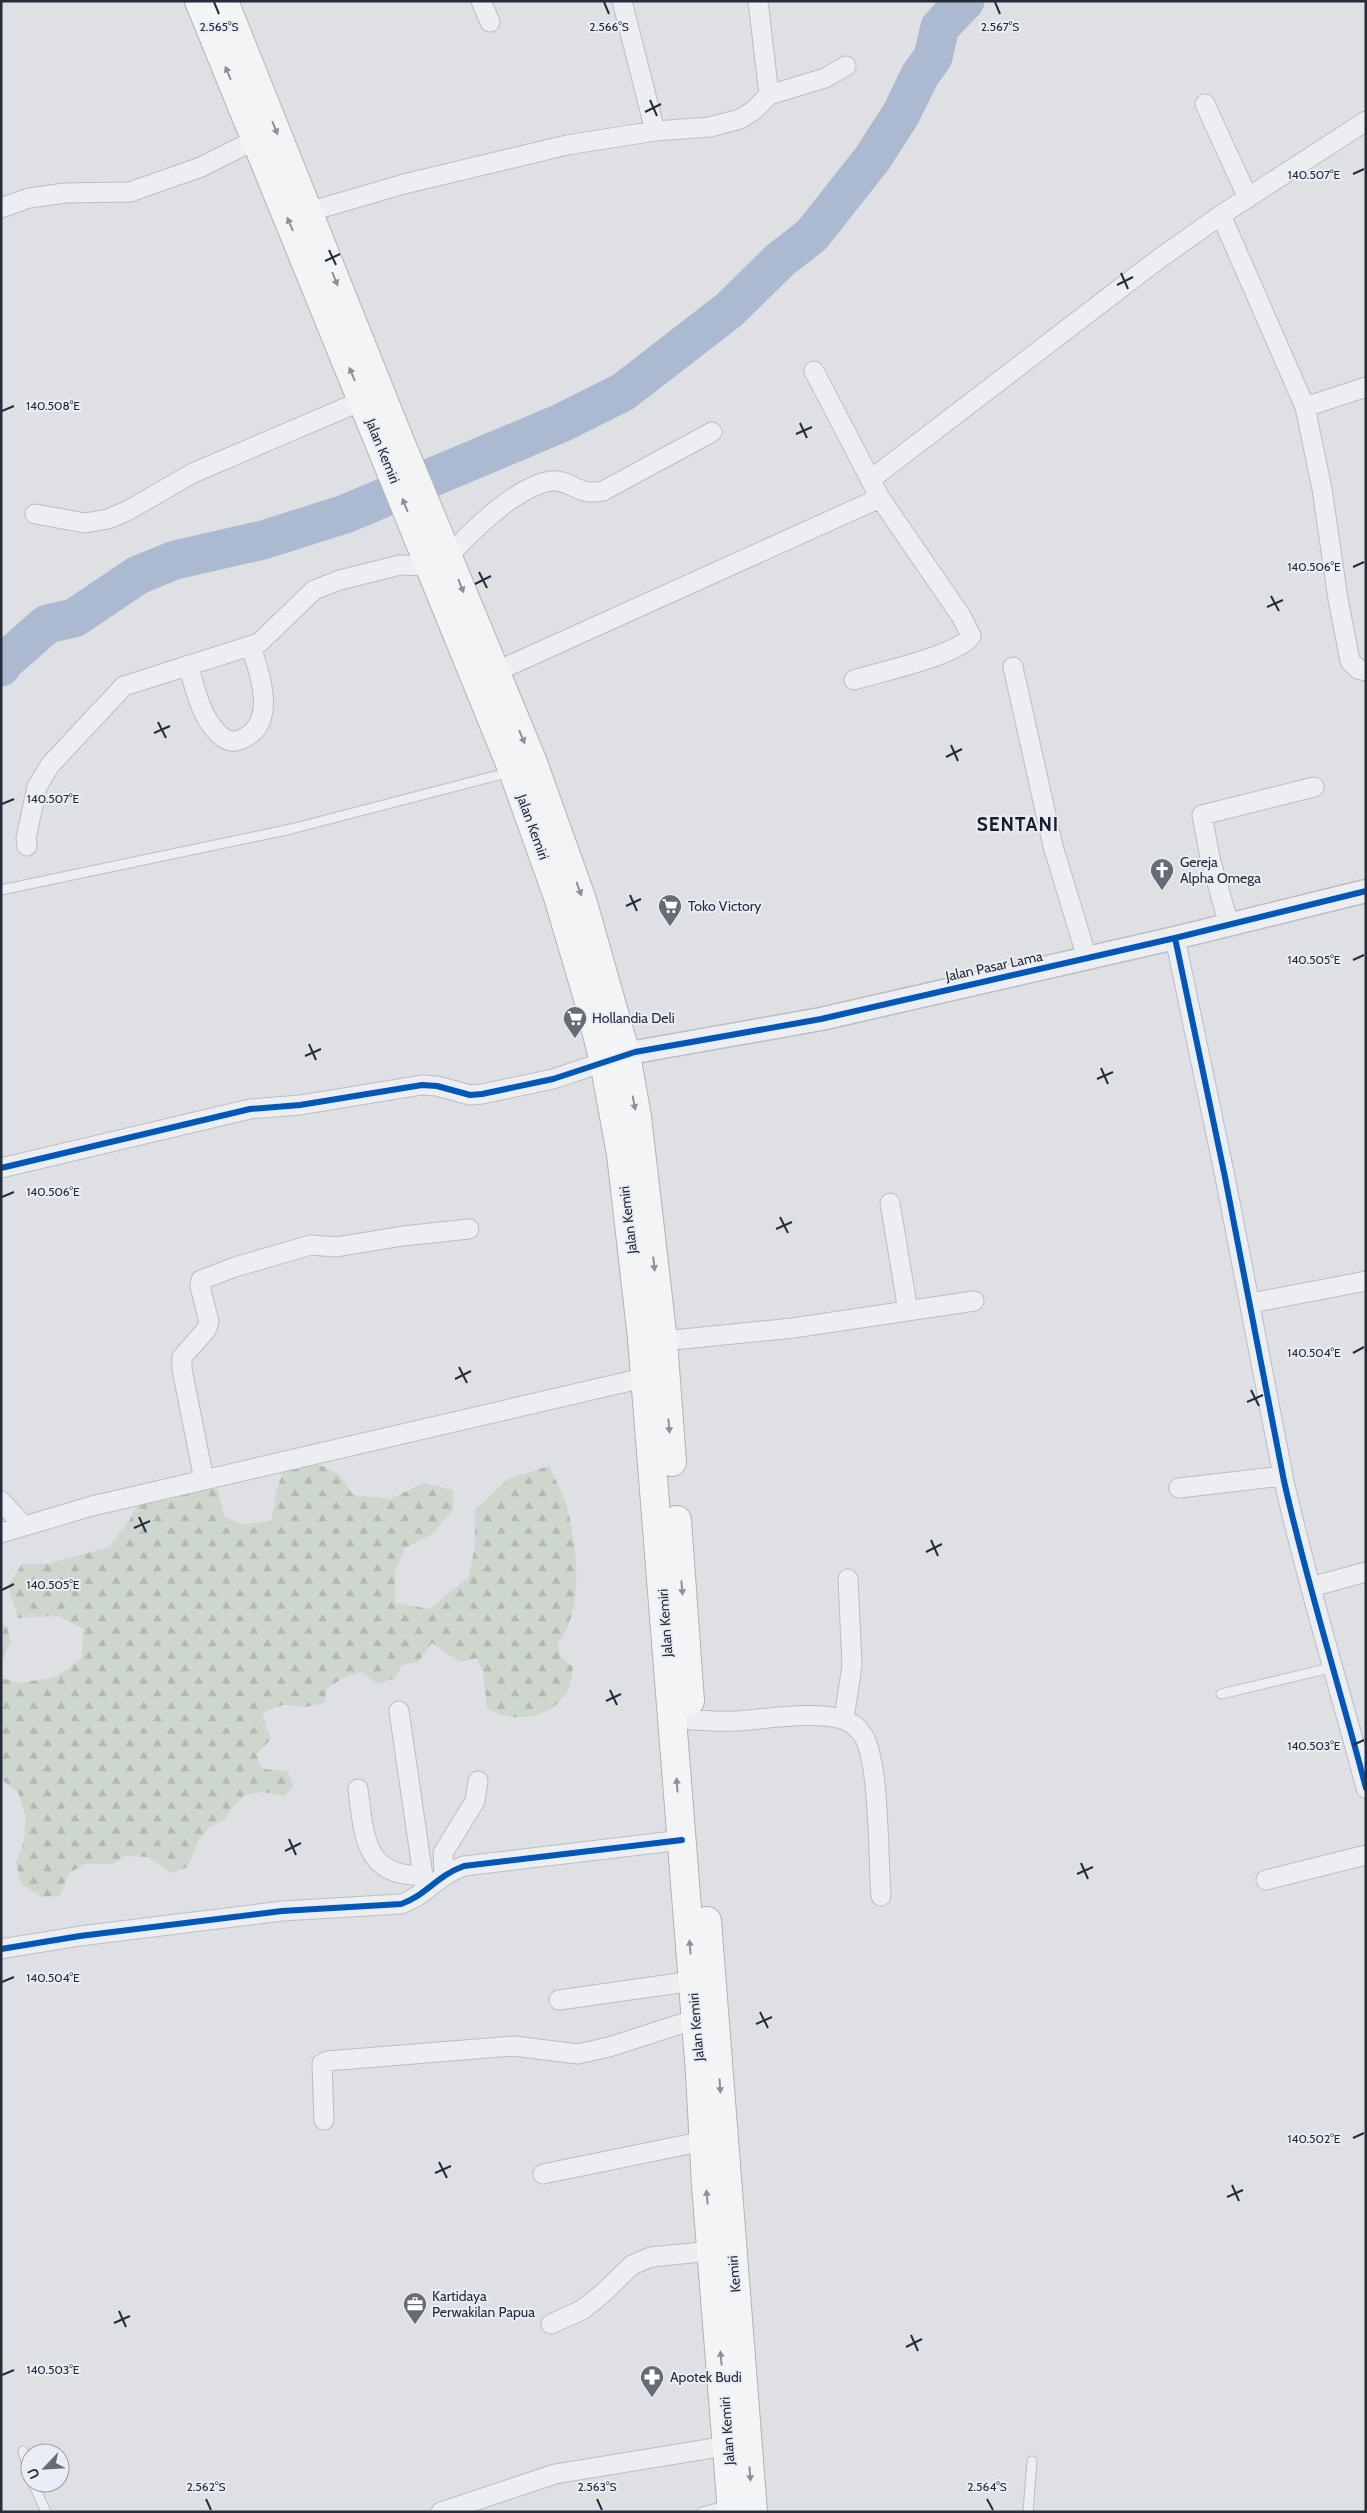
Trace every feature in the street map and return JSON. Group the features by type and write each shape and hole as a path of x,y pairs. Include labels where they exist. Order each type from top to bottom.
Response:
{"highway":[{"name":"Jalan Kemiri","path":"199,1 255,140 372,396"},
{"name":"Jalan Kemiri","path":"224,1 308,212 372,396 436,553 615,1058 621,1154 655,1375 691,1720 703,2031 704,2141 712,2251 738,2444 739,2509"},
{"name":"Jalan Kemiri","path":"436,553 495,672 532,760 583,902 615,1058 647,1192 663,1341 655,1375 682,1840 693,1981 703,2031"},
{"name":"Kemiri","path":"703,2031 738,2444"}],"street":[{"path":"481,1 490,22"},
{"path":"622,1 655,131"},
{"path":"758,1 769,95"},
{"path":"308,212 492,162 568,145 655,131 710,127 740,119 753,111 769,95 825,78 846,66"},
{"path":"1205,104 1248,198"},
{"path":"870,480 1105,298 1221,215 1366,121"},
{"path":"1,208 29,198 65,193 130,192 201,167 255,140"},
{"path":"1221,215 1305,406 1322,489 1338,599 1350,661 1358,669 1366,670"},
{"path":"814,371 880,498 960,616 971,636 962,644 936,656 854,680"},
{"path":"1305,406 1366,387"},
{"path":"35,514 85,523 108,520 193,473 372,396"},
{"path":"27,846 26,838 37,787 50,765 124,686 260,644 292,609 314,590 340,580 400,565 436,553 516,497 537,485 551,481 560,481 583,491 603,491 712,432"},
{"path":"495,672 880,498"},
{"path":"188,665 202,710 216,731 227,740 238,742 252,734 263,714 260,675 251,647"},
{"path":"1013,667 1053,846 1087,958"},
{"path":"1229,926 1210,858 1202,815 1314,787"},
{"name":"Jalan Pasar Lama","path":"615,1058 821,1018 1229,926 1366,891"},
{"path":"1175,938 1250,1303 1283,1476 1366,1788"},
{"path":"1,1168 250,1109 300,1105 422,1085 437,1086 470,1095 482,1094 553,1079 615,1058"},
{"path":"890,1203 908,1312"},
{"path":"204,1480 182,1369 182,1357 206,1330 209,1322 200,1286 201,1280 235,1267 311,1245 336,1247 403,1236 469,1229"},
{"path":"1250,1303 1366,1281"},
{"path":"663,1341 793,1328 974,1302"},
{"path":"1,1533 92,1506 655,1375"},
{"path":"1179,1488 1283,1476"},
{"path":"1,1501 24,1526"},
{"path":"1311,1587 1366,1572"},
{"path":"844,1719 852,1665 848,1579"},
{"path":"1,1949 80,1936 282,1911 402,1904 415,1899 424,1882 399,1711"},
{"path":"691,1720 735,1721 782,1717 844,1719 855,1725 863,1735 868,1747 875,1791 881,1896"},
{"path":"444,1874 443,1853 475,1801 478,1781"},
{"path":"358,1789 364,1837 380,1866 424,1882 464,1866 682,1840"},
{"path":"1266,1880 1366,1855"},
{"path":"560,2000 693,1981"},
{"path":"324,2120 321,2076 322,2064 327,2061 514,2046 578,2054 703,2031"},
{"path":"543,2174 704,2141"},
{"path":"551,2324 582,2310 608,2289 632,2265 651,2257 712,2251"},
{"path":"441,2512 555,2474 738,2444"}],"lane":[{"path":"1,890 291,829 513,771"},
{"path":"1221,1694 1335,1667"},
{"path":"1028,2512 1032,2460"},
{"path":"37,2493 46,2512"},
{"path":"702,2512 739,2509"}],"green space":[{"path":"313,1462 339,1474 353,1495 390,1499 424,1483 453,1490 453,1510 431,1535 405,1548 395,1572 395,1603 429,1609 469,1577 475,1544 475,1510 508,1479 549,1466 565,1501 573,1535 575,1555 575,1595 572,1613 566,1630 557,1644 561,1657 573,1667 568,1690 562,1700 553,1707 532,1716 508,1716 497,1713 487,1708 483,1671 477,1658 460,1662 432,1643 418,1662 402,1665 395,1678 378,1684 361,1672 345,1677 327,1688 324,1703 306,1707 283,1705 262,1713 271,1739 256,1754 262,1769 288,1771 293,1787 284,1796 264,1792 245,1795 232,1807 225,1819 210,1827 197,1843 188,1867 171,1873 149,1857 124,1856 113,1864 85,1864 69,1873 60,1896 42,1897 21,1884 16,1863 24,1840 26,1818 18,1792 1,1779 1,1678 20,1683 56,1677 82,1658 83,1629 58,1616 18,1618 8,1586 22,1564 47,1564 109,1547 129,1521 139,1502 169,1500 189,1491 217,1488 224,1516 242,1524 271,1521 277,1489 284,1470"},
{"path":"1,1623 7,1628 11,1642 1,1661"}],"waterway":[{"path":"1,667 5,661 47,624 74,618 138,575 175,560 263,540 345,514 561,423 623,392 729,310 780,260 812,235 872,159 901,114 920,75 933,57 940,27 965,1"}],"cycle path":[{"path":"1,1168 250,1109 300,1105 422,1085 437,1086 470,1095 482,1094 553,1079 635,1052 821,1019 1175,938 1366,891"},
{"path":"1175,938 1225,1177 1284,1481 1313,1596 1366,1788"},
{"path":"1,1949 80,1936 282,1911 401,1904 418,1896 446,1875 464,1866 682,1840"}],"place":[{"name":"Gereja Alpha Omega","path":"1162,891"},
{"name":"Toko Victory","path":"670,927"},
{"name":"Hollandia Deli","path":"575,1039"},
{"name":"Kartidaya Perwakilan Papua","path":"415,2325"},
{"name":"Apotek Budi","path":"652,2398"}],"district":[{"name":"SENTANI","path":"1018,824"}]}
